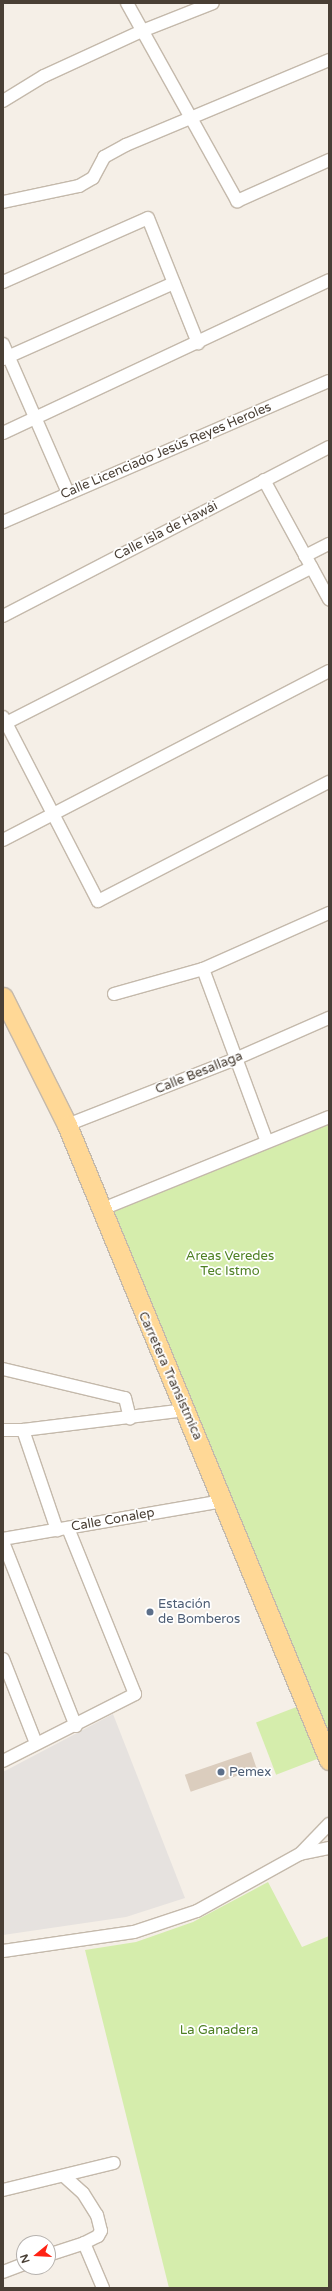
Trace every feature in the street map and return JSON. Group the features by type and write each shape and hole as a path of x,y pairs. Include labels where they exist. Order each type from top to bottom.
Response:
{"main road":[{"name":"Carretera Transistmica","path":"3,997 67,1125 100,1210 186,1410 329,1760"}],"street":[{"path":"127,3 193,118 237,201 329,160"},
{"path":"3,101 44,76 142,31 213,3"},
{"path":"3,202 79,186 93,178 104,157 126,145 329,60"},
{"path":"3,282 148,218 198,343"},
{"path":"3,433 198,343 329,280"},
{"path":"6,358 174,283"},
{"path":"3,344 6,358 36,418 68,493"},
{"name":"Calle Licenciado Jesús Reyes Heroles","path":"3,522 329,381"},
{"name":"Calle Isla de Hawái","path":"3,616 329,447"},
{"path":"264,480 329,599"},
{"path":"305,556 329,544"},
{"path":"312,567 5,720 98,901 329,782"},
{"path":"3,840 329,671"},
{"path":"114,994 203,969 329,913"},
{"path":"203,969 235,1059 267,1142"},
{"name":"Calle Besallaga","path":"67,1125 235,1059 329,1018"},
{"path":"100,1210 329,1117"},
{"path":"3,1369 125,1398 130,1418"},
{"path":"3,1430 23,1430 186,1410"},
{"path":"3,1762 36,1743 76,1726 135,1694 62,1529 23,1430"},
{"name":"Calle Conalep","path":"3,1540 223,1501"},
{"path":"3,1540 76,1726"},
{"path":"3,1659 36,1743"},
{"path":"3,1951 134,1932 197,1911 300,1854 329,1824"},
{"path":"300,1854 329,1848"},
{"path":"3,2190 114,2164"},
{"path":"56,2252 84,2243 98,2236 101,2231 97,2215 83,2193 64,2176"},
{"path":"84,2243 103,2288"},
{"path":"3,2272 16,2267"}],"green space":[{"name":"Areas Veredes Tec Istmo","path":"329,1118 329,1754 100,1210"},
{"path":"299,1706 319,1758 276,1775 256,1722"},
{"name":"La Ganadera","path":"268,1882 302,1947 329,1936 329,2288 169,2288 85,1950 136,1942 193,1922"}],"shaded area":[{"path":"113,1714 185,1898 126,1917 3,1935 3,1772"}],"building":[{"name":"Pemex","path":"251,1752 257,1769 191,1792 185,1775"}],"place":[{"name":"Estación de Bomberos","path":"150,1612"},
{"name":"Pemex","path":"221,1772"}]}
